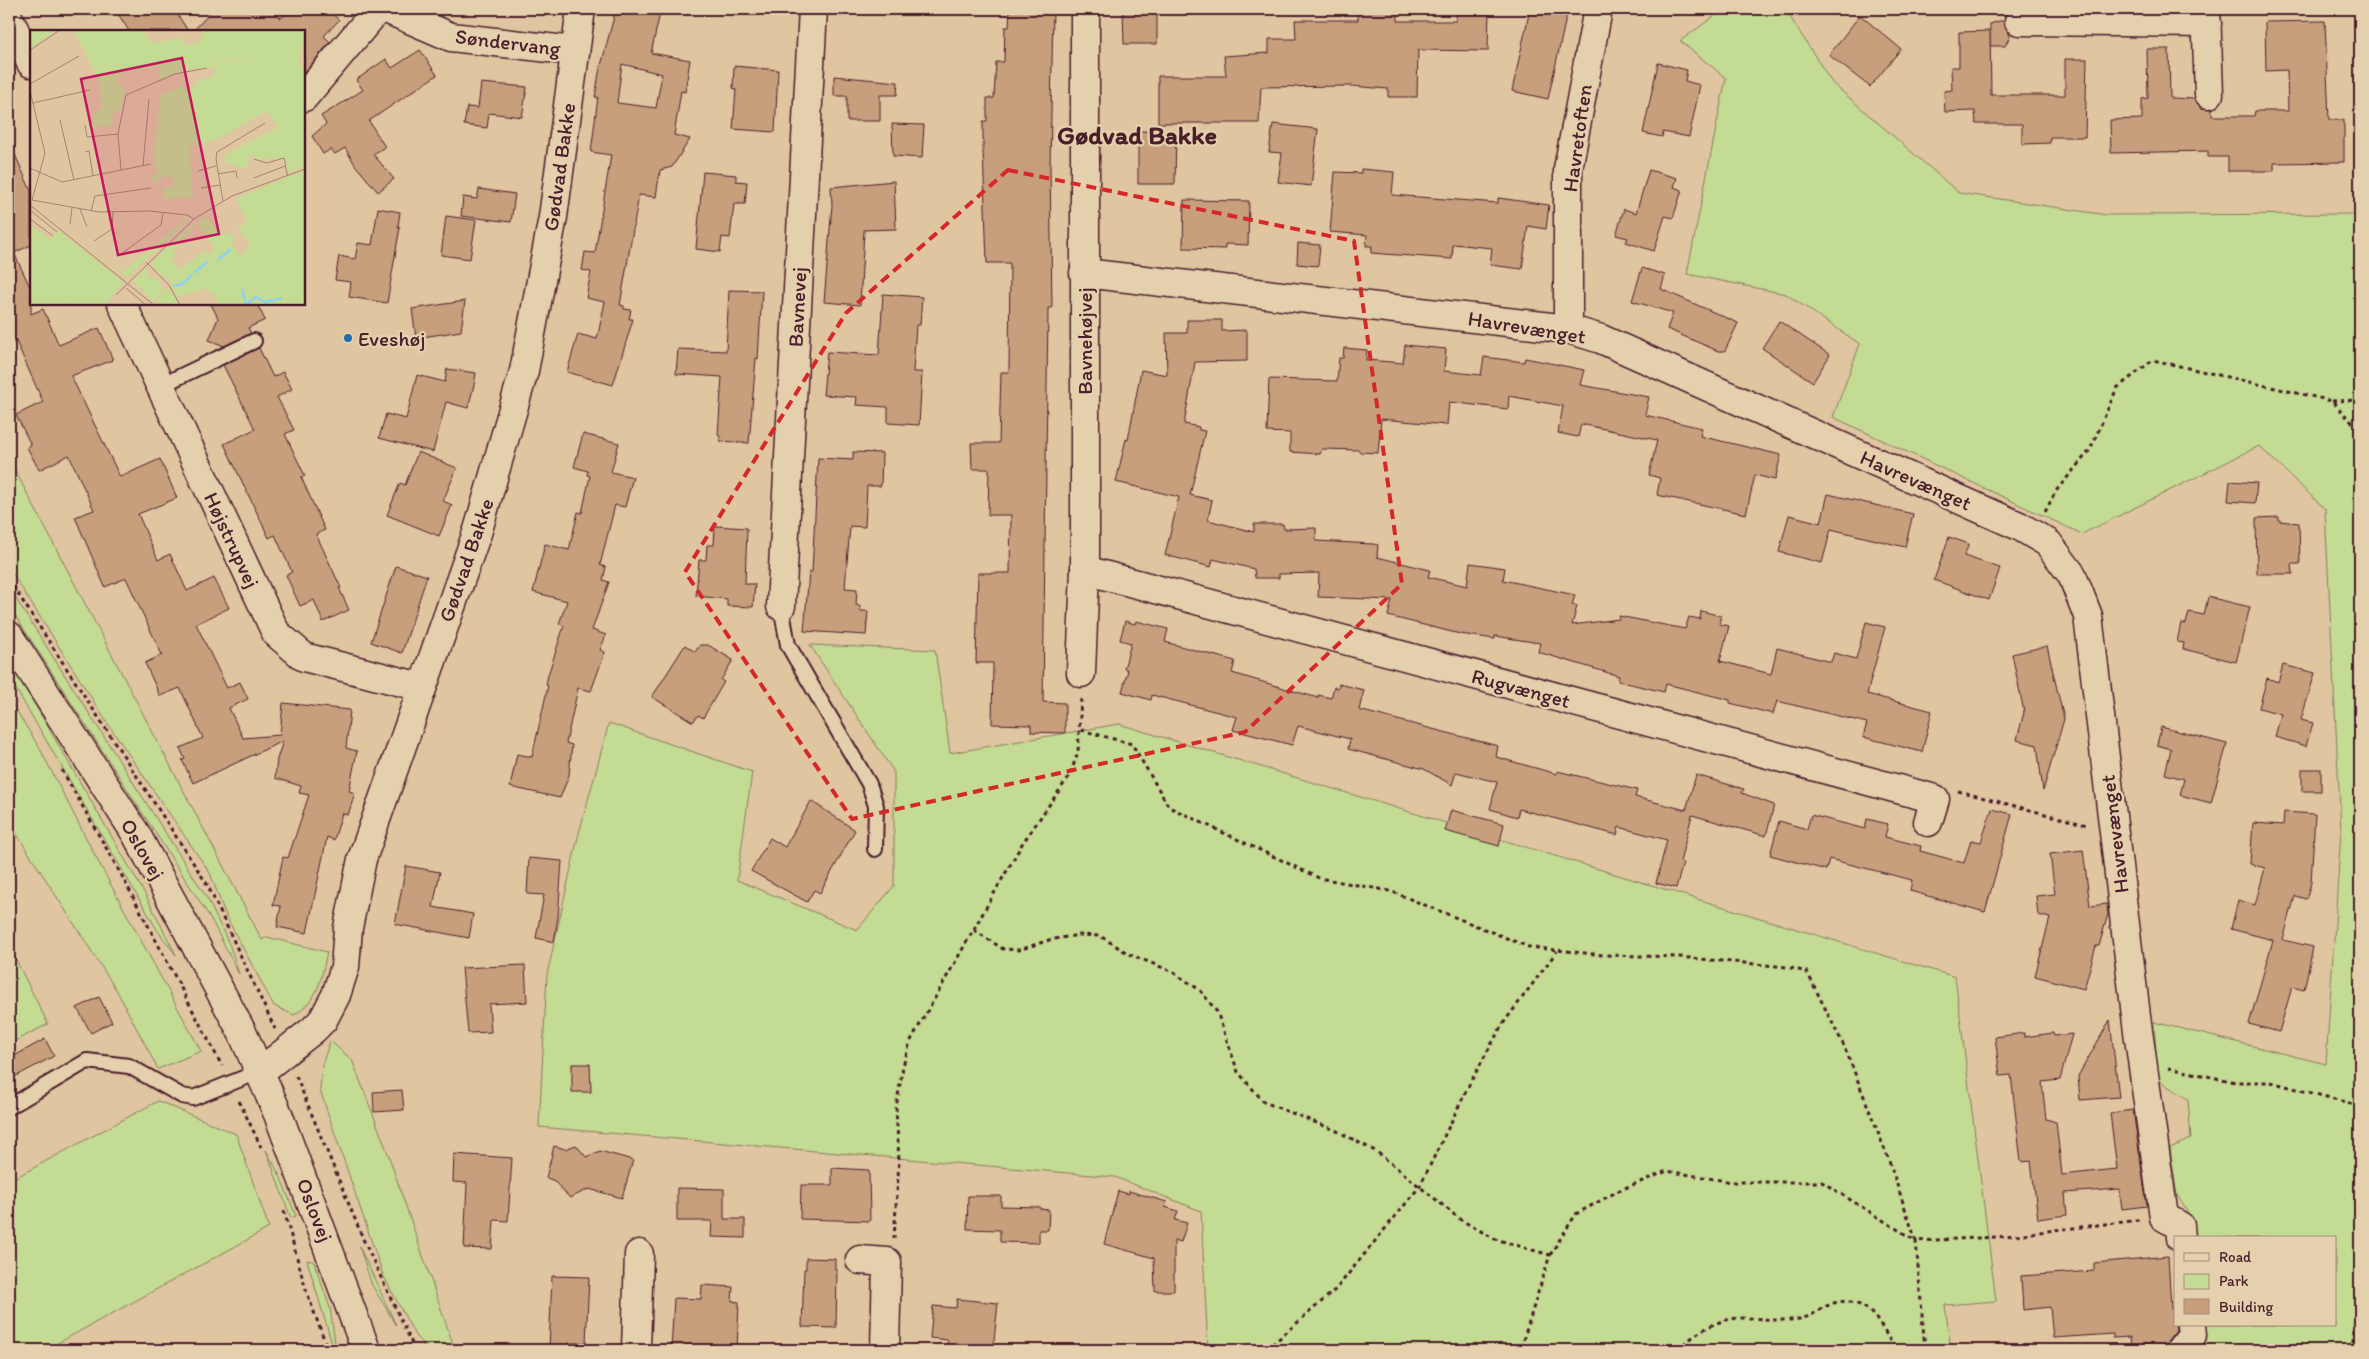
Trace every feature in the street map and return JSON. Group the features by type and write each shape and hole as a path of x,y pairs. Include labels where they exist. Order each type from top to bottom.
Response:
{"street":[{"path":"305,97 378,9"},
{"name":"Søndervang","path":"386,9 451,37 575,51"},
{"name":"Gødvad Bakke","path":"261,1071 313,1030 322,1020 336,995 345,967 348,928 362,859 421,687 478,530 524,371 553,216 581,9"},
{"name":"Bavnevej","path":"781,606 813,9"},
{"name":"Bavnehøjvej","path":"1081,673 1085,570 1085,9"},
{"name":"Havretoften","path":"1568,329 1568,169 1598,9"},
{"path":"2019,21 2206,16 2209,94"},
{"path":"9,19 30,62"},
{"name":"Havrevænget","path":"1084,273 1568,329 1601,339 2019,526 2048,543 2072,575 2088,616 2142,1061 2164,1217"},
{"name":"Højstrupvej","path":"122,305 276,633 304,657 421,687"},
{"name":"Rugvænget","path":"1085,570 1931,811"},
{"name":"Oslovej","path":"9,636 136,834 213,975 261,1071 366,1350"},
{"path":"2164,1217 2180,1226 2182,1236"},
{"path":"636,1350 639,1254"},
{"path":"860,1260 887,1262 885,1350"},
{"path":"2180,1350 2192,1335 2191,1326"}],"lane":[{"path":"160,386 254,341"},
{"path":"781,606 788,645 869,784 876,806 875,849"},
{"path":"9,1107 87,1061 129,1066 182,1096 193,1098 261,1071"}],"path":[{"path":"2034,535 2056,491 2090,450 2117,388 2154,360 2332,401 2360,400"},
{"path":"2332,401 2360,431"},
{"path":"887,1262 894,1246 899,1160 896,1108 903,1066 910,1042 1022,844 1070,775 1078,752 1081,730 1081,673"},
{"path":"1081,730 1132,744 1169,807 1319,878 1390,891 1529,947 1604,955 1679,957 1787,967 1807,972 1845,1048 1888,1158 1916,1241 1925,1350"},
{"path":"59,766 122,876 231,1083 264,1154"},
{"path":"1931,811 1953,790 2114,832"},
{"path":"974,930 1003,948 1019,950 1049,940 1079,935 1100,936 1129,954 1171,971 1200,990 1217,1012 1238,1072 1264,1102 1337,1131 1377,1152 1461,1220 1495,1239 1550,1255"},
{"path":"1266,1350 1336,1289 1420,1186 1471,1081 1502,1025 1558,950"},
{"path":"2142,1061 2236,1082 2271,1082 2360,1106"},
{"path":"1520,1350 1550,1255 1576,1214 1620,1190 1666,1171 1732,1182 1822,1182 1916,1241 1998,1237 2164,1217"},
{"path":"283,1206 306,1290 328,1350"},
{"path":"2352,1350 2360,1274"},
{"path":"1678,1350 1694,1334 1722,1320 1743,1318 1801,1319 1825,1305 1843,1302 1862,1306 1883,1327 1895,1350"}],"highlighted area":[{"path":"1008,170 1354,241 1402,584 1245,732 852,819 685,572 846,313"}],"green space":[{"path":"1724,9 1785,9 1832,83 1959,193 2107,215 2360,214 2360,1350 2204,1350 2202,1326 2336,1326 2336,1236 2194,1236 2192,1219 2177,1195 2170,1148 2191,1139 2188,1099 2158,1080 2154,1022 2326,1064 2341,830 2325,509 2259,446 2082,534 1833,417 1860,344 1786,294 1687,274 1726,78 1680,41"},
{"path":"9,459 262,940 267,937 327,952 321,980 314,996 309,1003 294,1015 274,1006 226,916 210,873 108,724 9,568"},
{"path":"9,588 207,898 230,946 239,974 211,919 9,606"},
{"path":"810,645 935,650 950,753 1119,724 1955,977 1996,1301 1945,1305 1951,1350 1208,1350 1201,1211 1115,1177 539,1127 547,975 578,837 609,723 752,772 737,880 857,930 894,886 894,772"},
{"path":"9,660 145,894 176,955 158,931 9,677"},
{"path":"9,699 39,747 99,863 201,1051 158,1069 117,991 9,822"},
{"path":"9,946 48,1024 9,1044"},
{"path":"330,1041 352,1060 386,1148 455,1350 423,1350 424,1344 416,1337 383,1275 320,1090 322,1065"},
{"path":"158,1101 236,1134 269,1228 45,1350 9,1350 9,1181"},
{"path":"266,1150 280,1176 296,1216 291,1218"},
{"path":"359,1246 396,1325 372,1285"},
{"path":"307,1260 314,1262 330,1308 336,1350 334,1350"}],"building":[{"path":"115,9 174,9 187,30 128,30"},
{"path":"214,9 271,9 281,18 291,9 327,9 339,20 324,36 330,42 305,72 305,30 194,30"},
{"path":"616,9 637,9 660,13 651,53 690,60 685,92 681,91 674,135 690,139 672,167 660,170 656,197 639,195 620,305 624,306 624,309 631,310 629,319 633,319 613,385 567,372 578,334 597,339 605,302 586,298 591,272 582,270 585,252 595,253 611,155 591,152 598,97 595,97 599,73","holes":["622,64 662,74 656,108 617,103"]},
{"path":"1010,9 1053,9 1050,166 1052,308 1048,308 1043,702 1065,703 1065,733 1031,732 1031,725 992,724 993,663 976,663 978,573 1010,573 1011,515 988,515 989,469 972,469 971,443 999,443 1001,372 1009,372 1010,263 987,263 983,121 987,121 987,98 994,98 996,62 1004,62 1005,27 1009,27"},
{"path":"1123,9 1157,9 1157,44 1124,44"},
{"path":"1358,9 1398,9 1398,21 1456,21 1456,9 1489,9 1488,51 1418,50 1417,97 1388,97 1388,89 1351,86 1261,87 1259,123 1158,123 1158,76 1226,76 1224,56 1269,53 1269,39 1296,39 1295,20 1358,20"},
{"path":"1530,9 1568,9 1548,99 1512,91"},
{"path":"1860,15 1901,49 1870,87 1829,55"},
{"path":"2003,21 2010,36 2005,46 1990,46 1990,24"},
{"path":"2325,21 2329,120 2344,120 2344,162 2274,163 2274,171 2228,171 2228,157 2208,157 2208,151 2111,153 2110,120 2142,119 2142,99 2148,98 2147,49 2169,49 2170,98 2195,99 2201,108 2212,109 2212,116 2254,116 2255,111 2288,111 2287,70 2266,71 2265,22"},
{"path":"1990,31 1991,95 2065,95 2065,59 2087,59 2085,137 2050,137 2050,143 2022,144 2022,124 1976,124 1975,111 1945,112 1944,91 1952,90 1951,67 1959,67 1959,32"},
{"path":"420,50 437,75 369,121 385,147 373,154 394,179 378,192 356,166 345,148 335,154 331,149 323,154 312,136 326,124 321,116 363,90 356,80 386,59 392,68"},
{"path":"1658,63 1687,70 1685,81 1700,85 1689,137 1663,132 1662,137 1643,133"},
{"path":"734,66 778,70 775,132 733,129 736,89 733,88"},
{"path":"834,76 898,82 897,95 880,95 880,121 847,121 847,96 834,96"},
{"path":"481,83 527,87 522,117 489,113 487,128 464,125 467,107 478,108"},
{"path":"892,124 924,125 922,158 893,156"},
{"path":"1273,124 1318,129 1311,186 1278,182 1282,153 1269,152"},
{"path":"1138,131 1176,132 1175,184 1138,184"},
{"path":"9,141 30,189 30,245 14,253 30,287 31,314 43,309 59,345 99,328 113,360 71,376 120,477 160,459 177,498 138,514 158,560 170,554 187,591 214,578 229,608 196,624 227,688 240,682 248,699 229,708 243,738 280,735 283,703 350,710 346,748 357,751 349,791 355,793 348,815 342,813 334,840 327,837 307,933 277,927 281,906 273,905 283,857 288,858 309,795 299,793 301,786 275,778 277,759 283,741 193,783 182,760 185,759 180,748 203,738 180,688 160,696 145,663 162,655 126,578 105,587 75,517 94,510 69,455 39,470 27,447 31,445 16,415 43,402 16,341 9,345"},
{"path":"1361,169 1394,172 1392,195 1498,203 1498,198 1549,205 1546,229 1528,226 1522,269 1490,265 1492,248 1453,244 1452,259 1371,253 1372,246 1366,246 1367,235 1330,232 1335,172 1361,173"},
{"path":"1649,170 1677,178 1674,187 1682,190 1673,218 1665,216 1654,251 1626,242 1628,238 1616,235 1624,209 1636,213"},
{"path":"703,172 736,175 736,181 747,182 745,204 734,204 730,238 722,237 720,252 696,249"},
{"path":"894,181 896,229 864,230 860,305 824,302 832,205 831,187"},
{"path":"479,189 515,194 511,222 461,216 463,197 477,199"},
{"path":"1184,200 1249,201 1248,245 1225,244 1225,249 1183,248"},
{"path":"378,208 400,212 398,227 400,227 387,303 349,297 351,282 335,280 339,256 355,259 358,243 372,245"},
{"path":"446,216 476,220 470,259 441,255"},
{"path":"1298,243 1320,245 1318,266 1297,264"},
{"path":"1642,268 1665,275 1661,289 1738,323 1725,351 1718,351 1667,329 1673,313 1632,301"},
{"path":"729,290 762,291 758,359 756,358 749,443 720,441 720,436 718,435 722,377 676,374 678,349 726,351"},
{"path":"883,294 922,297 920,325 916,325 913,372 922,372 919,425 888,423 888,407 856,405 857,397 823,395 827,352 879,355"},
{"path":"465,301 461,331 416,338 412,309"},
{"path":"212,305 258,305 265,320 248,328 251,333 224,346 209,340 218,318"},
{"path":"1187,320 1222,320 1222,331 1247,330 1247,361 1195,362 1184,424 1199,427 1199,430 1205,431 1190,495 1212,500 1208,520 1254,532 1254,524 1283,524 1284,529 1316,528 1316,541 1378,545 1377,557 1430,570 1428,577 1467,586 1470,563 1505,568 1503,580 1575,595 1572,605 1577,606 1572,625 1619,619 1619,616 1685,629 1689,617 1700,619 1701,611 1721,616 1719,624 1729,626 1720,661 1771,674 1777,648 1831,662 1834,653 1856,659 1866,622 1885,627 1867,694 1932,711 1922,752 1863,737 1867,723 1777,701 1773,714 1730,703 1730,700 1666,684 1664,692 1618,681 1619,676 1538,652 1540,643 1495,636 1495,639 1460,634 1388,616 1392,600 1318,597 1319,573 1279,574 1279,578 1255,578 1254,569 1213,559 1211,567 1165,555 1179,497 1116,482 1126,439 1128,440 1141,370 1167,375 1166,333 1187,333"},
{"path":"1779,321 1830,355 1813,382 1762,348"},
{"path":"1405,345 1446,349 1444,371 1481,375 1484,357 1524,362 1525,358 1584,370 1580,385 1649,397 1645,415 1702,428 1700,436 1781,455 1775,480 1755,475 1746,514 1657,495 1660,478 1649,475 1657,440 1581,424 1578,437 1558,433 1563,406 1509,396 1508,409 1449,402 1447,425 1381,419 1378,453 1359,452 1359,450 1322,449 1320,454 1290,452 1290,433 1267,432 1269,379 1337,381 1339,358 1343,358 1344,348 1367,350 1366,360 1403,363"},
{"path":"259,348 273,377 283,372 292,389 277,397 294,430 285,434 305,476 301,477 325,530 316,534 349,610 323,622 314,600 300,606 286,575 292,572 275,535 269,538 224,444 255,429 223,365"},
{"path":"447,369 476,373 474,385 468,408 446,402 433,452 379,438 386,414 406,419 417,375 445,382"},
{"path":"583,434 619,443 611,472 633,477 625,507 615,505 600,565 606,567 603,580 609,582 592,630 606,635 600,650 605,652 591,691 578,688 566,743 572,745 569,775 560,798 510,787 517,754 532,757 548,686 546,685 548,675 564,626 559,624 567,601 533,592 545,544 569,550 578,512 582,513 590,476 587,475 588,471 574,467"},
{"path":"418,452 457,468 443,501 452,505 439,536 387,515 400,483 405,485"},
{"path":"853,452 882,453 881,486 867,486 865,527 850,526 845,588 857,589 856,605 860,606 860,611 868,611 866,635 804,631 809,572 812,572 818,458 853,460"},
{"path":"2230,481 2257,483 2255,503 2228,501"},
{"path":"1828,494 1913,514 1905,547 1831,529 1822,563 1779,552 1789,515 1821,523"},
{"path":"2279,517 2279,521 2299,523 2300,564 2292,564 2293,574 2257,574 2256,518"},
{"path":"715,526 747,528 745,584 755,584 753,607 727,606 727,599 696,596 699,560 706,560 707,545 714,545"},
{"path":"1949,537 1969,544 1964,556 2000,568 1989,600 1934,580"},
{"path":"396,566 427,576 402,653 371,642"},
{"path":"2208,597 2250,607 2236,662 2183,649 2184,643 2177,642 2181,623 2186,624 2189,612 2204,615"},
{"path":"1125,621 1135,624 1136,621 1168,629 1165,642 1235,661 1232,673 1318,698 1318,695 1331,698 1334,687 1338,688 1339,684 1364,690 1359,710 1498,746 1496,757 1557,774 1557,771 1637,790 1635,797 1686,810 1696,775 1744,789 1742,793 1774,805 1766,836 1692,815 1680,862 1683,863 1676,888 1656,883 1667,840 1619,827 1617,835 1519,809 1517,817 1490,809 1497,782 1456,772 1452,785 1424,769 1348,749 1350,739 1298,726 1292,745 1233,730 1237,717 1152,695 1151,700 1122,692 1128,670 1124,669 1131,643 1120,640"},
{"path":"685,645 695,652 700,645 708,645 733,660 721,680 724,682 703,718 698,715 693,722 652,697"},
{"path":"2047,646 2064,719 2043,791 2037,745 2017,740 2024,712 2012,654"},
{"path":"2283,665 2315,673 2301,720 2313,723 2306,746 2275,737 2281,714 2259,708 2267,678 2278,682"},
{"path":"2161,727 2227,744 2211,803 2180,795 2184,779 2165,774 2171,749 2157,745"},
{"path":"2302,769 2321,769 2321,791 2302,791"},
{"path":"811,801 855,830 820,893 814,890 807,902 751,871 770,838 785,847"},
{"path":"1992,809 2012,814 1985,912 1910,891 1912,880 1829,859 1826,870 1770,855 1779,821 1807,829 1811,815 1865,829 1867,819 1888,824 1885,837 1921,846 1920,851 1964,863 1971,840 1981,842"},
{"path":"1451,810 1504,824 1499,846 1445,831"},
{"path":"2284,812 2315,814 2311,883 2306,899 2295,896 2283,940 2313,947 2304,990 2292,987 2279,1032 2249,1024 2273,940 2231,929 2238,900 2255,905 2265,868 2250,864 2253,823 2283,825"},
{"path":"2083,850 2090,906 2107,904 2108,914 2099,946 2096,946 2084,989 2035,976 2050,918 2038,915 2036,896 2055,894 2050,854"},
{"path":"529,858 562,861 558,917 554,942 536,938 544,895 527,894"},
{"path":"406,866 440,872 433,907 473,914 469,938 395,924"},
{"path":"525,965 527,1002 489,1004 491,1032 468,1033 462,968"},
{"path":"99,997 112,1022 91,1033 77,1008"},
{"path":"2110,1020 2119,1097 2080,1100 2078,1076"},
{"path":"2024,1033 2024,1037 2053,1033 2054,1036 2072,1034 2060,1080 2042,1082 2046,1119 2056,1122 2062,1175 2117,1169 2110,1113 2133,1110 2147,1206 2122,1209 2119,1189 2065,1193 2067,1215 2038,1219 2031,1161 2021,1162 2011,1075 2000,1076 1995,1037"},
{"path":"45,1039 54,1056 9,1080 9,1059"},
{"path":"572,1064 590,1064 591,1092 572,1092"},
{"path":"402,1090 404,1110 374,1112 373,1092"},
{"path":"576,1145 586,1157 600,1151 633,1160 622,1198 589,1189 570,1198 553,1180 546,1178 554,1146 565,1149"},
{"path":"454,1154 512,1158 508,1221 494,1220 492,1249 464,1248 467,1183 453,1182"},
{"path":"832,1168 869,1170 870,1221 800,1219 801,1185 832,1185"},
{"path":"677,1188 724,1189 724,1219 745,1219 745,1238 711,1237 712,1221 677,1221"},
{"path":"1118,1191 1129,1194 1129,1191 1167,1202 1165,1207 1178,1211 1175,1220 1187,1223 1181,1242 1174,1240 1174,1291 1155,1291 1154,1258 1104,1244"},
{"path":"968,1196 1001,1196 1001,1206 1040,1207 1040,1209 1049,1210 1048,1230 1039,1230 1039,1243 1000,1242 1000,1230 967,1229"},
{"path":"2168,1256 2171,1309 2174,1309 2174,1326 2176,1326 2176,1330 2168,1340 2164,1350 2155,1350 2147,1344 2131,1346 2130,1337 2113,1338 2113,1334 2053,1338 2050,1307 2023,1310 2021,1276 2094,1271 2094,1263"},
{"path":"806,1258 835,1259 835,1270 837,1270 836,1328 802,1327"},
{"path":"552,1276 589,1277 586,1343 569,1343 569,1350 549,1350"},
{"path":"702,1285 733,1287 732,1301 739,1302 737,1350 671,1350 674,1298 701,1299"},
{"path":"957,1299 998,1303 993,1350 970,1350 947,1346 948,1340 930,1338 933,1306 956,1308"}],"place":[{"name":"Eveshøj","path":"348,338"}],"district":[{"name":"Gødvad Bakke","path":"1137,135"}]}
